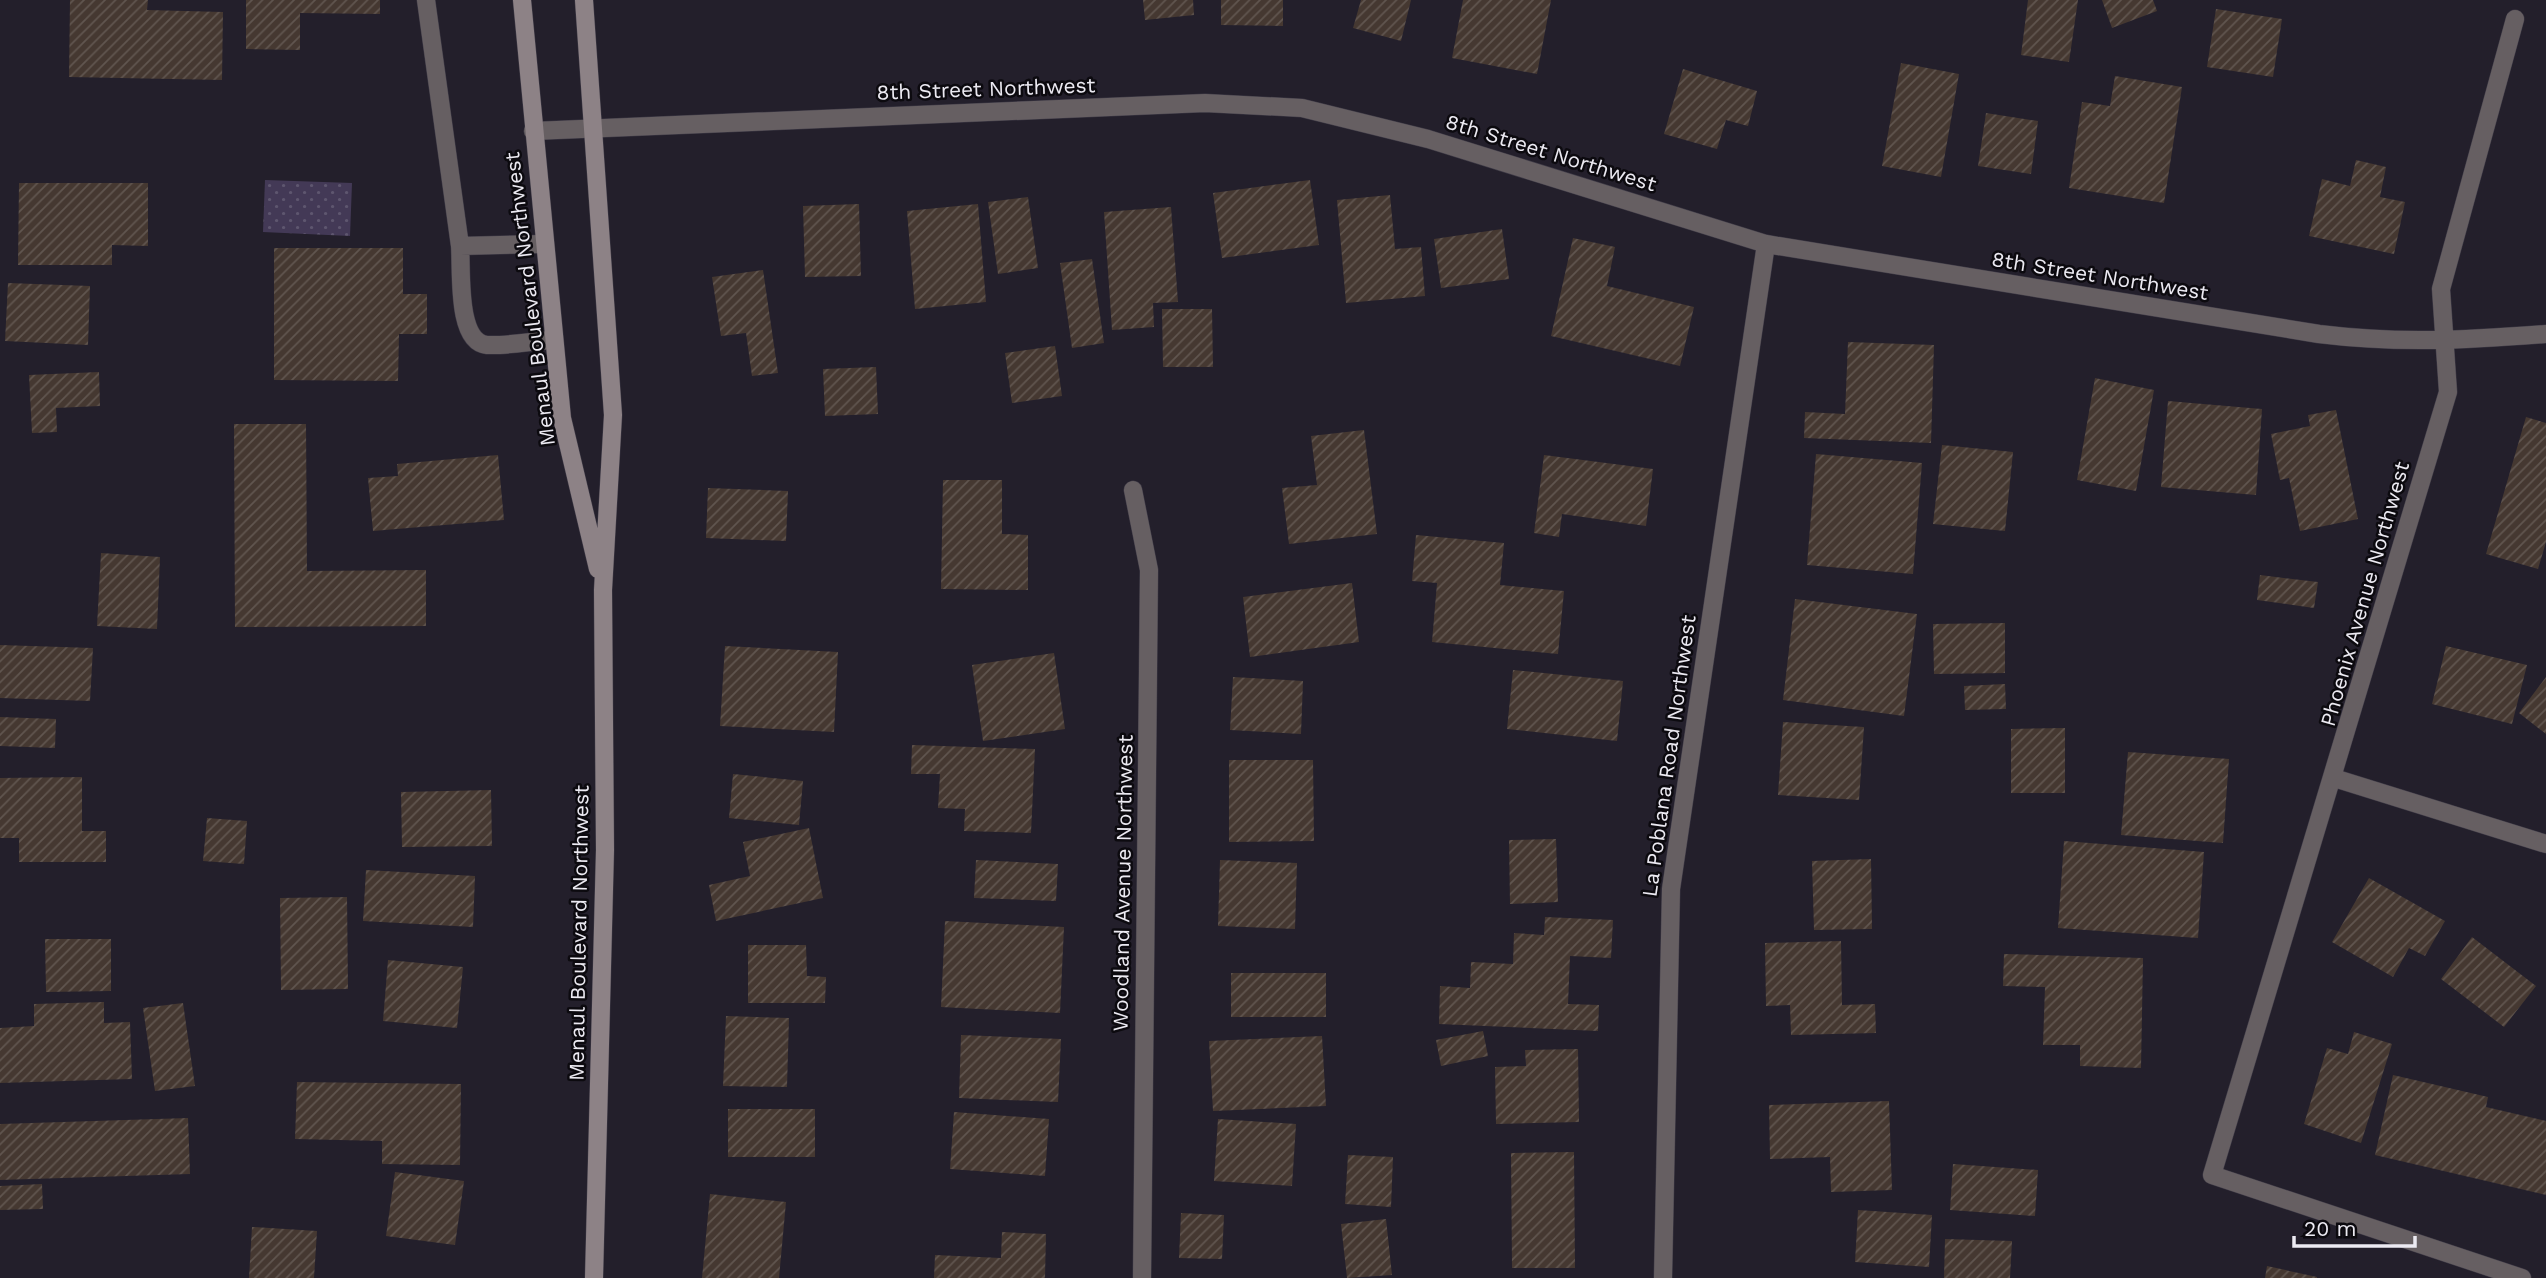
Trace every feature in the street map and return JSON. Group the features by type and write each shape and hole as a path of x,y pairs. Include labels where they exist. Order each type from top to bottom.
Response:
{"main road":[{"name":"Menaul Boulevard Northwest","path":"522,0 543,244 562,418 603,590"},
{"name":"Menaul Boulevard Northwest","path":"584,0 613,415 603,590 605,850 594,1278"}],"street":[{"path":"426,0 460,246 465,324 471,337 485,345 553,340"},
{"name":"Phoenix Avenue Northwest","path":"2515,19 2441,289 2448,392 2334,778 2212,1175 2522,1278"},
{"name":"8th Street Northwest","path":"533,131 1205,103 1302,108 1428,139 1766,244 2319,334 2386,342 2446,342 2546,334"},
{"path":"460,246 543,244"},
{"name":"La Poblana Road Northwest","path":"1663,1278 1671,889 1766,244"},
{"name":"Woodland Avenue Northwest","path":"1133,490 1149,570 1142,1278"},
{"path":"2334,778 2546,844"}],"shaded area":[{"path":"265,180 352,183 350,236 263,232"}],"building":[{"path":"70,0 148,0 147,10 223,12 222,80 69,77"},
{"path":"246,0 380,0 380,14 300,13 300,50 246,49"},
{"path":"1143,0 1193,0 1194,15 1145,20"},
{"path":"1221,0 1283,0 1283,26 1221,25"},
{"path":"1361,0 1411,0 1401,41 1353,28"},
{"path":"1463,0 1551,0 1537,74 1452,58"},
{"path":"2028,0 2078,0 2069,62 2021,55"},
{"path":"2102,0 2153,0 2157,11 2112,28"},
{"path":"2216,9 2282,19 2273,77 2207,67"},
{"path":"1901,63 1959,74 1941,177 1882,166"},
{"path":"1683,69 1757,91 1748,126 1726,120 1717,149 1664,134"},
{"path":"2115,76 2182,87 2164,203 2069,188 2082,102 2110,106"},
{"path":"1986,113 2038,121 2031,174 1978,166"},
{"path":"2356,160 2386,167 2380,197 2405,202 2394,254 2309,236 2322,179 2350,186"},
{"path":"1310,180 1319,245 1222,258 1213,193"},
{"path":"19,183 148,183 148,246 112,245 112,265 18,265"},
{"path":"1390,195 1395,249 1421,247 1425,296 1346,303 1337,200"},
{"path":"1028,197 1038,268 998,274 988,202"},
{"path":"859,204 861,276 805,277 803,206"},
{"path":"978,204 986,302 915,309 907,211"},
{"path":"1171,207 1178,302 1153,303 1154,327 1112,330 1104,212"},
{"path":"1502,229 1509,279 1441,288 1434,239"},
{"path":"1573,238 1615,247 1607,286 1694,307 1680,366 1551,336"},
{"path":"274,248 403,248 403,294 427,294 427,334 399,334 398,381 274,380"},
{"path":"1092,259 1104,343 1072,348 1060,263"},
{"path":"763,270 778,373 752,376 746,333 721,336 712,277"},
{"path":"8,283 90,286 88,345 5,341"},
{"path":"1162,309 1212,309 1213,367 1163,367"},
{"path":"1848,342 1934,345 1931,443 1804,438 1805,412 1845,414"},
{"path":"1055,346 1062,396 1012,403 1005,353"},
{"path":"876,367 878,414 825,416 823,369"},
{"path":"99,372 100,406 56,408 57,432 32,433 29,375"},
{"path":"2095,378 2154,390 2136,491 2077,480"},
{"path":"2168,401 2262,409 2256,495 2161,487"},
{"path":"2336,410 2358,519 2300,531 2289,478 2280,480 2271,434 2310,426 2308,415"},
{"path":"2526,417 2546,423 2546,542 2538,569 2486,554"},
{"path":"234,424 306,424 307,571 426,570 426,626 235,627"},
{"path":"1364,430 1377,534 1289,544 1282,488 1317,485 1311,436"},
{"path":"1942,445 2013,452 2005,531 1933,524"},
{"path":"1816,454 1922,463 1913,574 1807,565"},
{"path":"498,455 504,520 373,531 368,478 398,476 397,464"},
{"path":"1544,455 1653,469 1646,526 1562,514 1559,537 1534,533"},
{"path":"943,480 1002,480 1002,534 1028,535 1028,590 941,589"},
{"path":"708,488 788,491 786,541 706,538"},
{"path":"1416,535 1504,543 1500,585 1564,591 1558,654 1432,642 1437,583 1412,581"},
{"path":"101,553 160,557 157,629 97,626"},
{"path":"2260,575 2318,582 2314,608 2257,600"},
{"path":"1352,583 1359,642 1250,657 1243,597"},
{"path":"1795,599 1917,614 1904,716 1783,700"},
{"path":"2005,623 2005,673 1934,674 1933,624"},
{"path":"0,645 93,648 90,701 0,698"},
{"path":"725,646 838,652 834,732 720,726"},
{"path":"2446,646 2527,665 2512,724 2432,704"},
{"path":"1054,653 1065,729 983,741 972,665"},
{"path":"1513,670 1623,681 1617,741 1507,729"},
{"path":"1233,677 1303,681 1301,734 1230,730"},
{"path":"2546,677 2546,734 2519,713"},
{"path":"2005,684 2006,709 1965,710 1964,686"},
{"path":"0,717 56,719 55,748 0,746"},
{"path":"1783,722 1864,727 1859,800 1778,795"},
{"path":"2065,728 2065,793 2011,793 2011,729"},
{"path":"912,745 1035,749 1031,833 964,831 965,809 938,808 940,774 911,774"},
{"path":"2128,752 2229,759 2223,843 2121,835"},
{"path":"1229,760 1313,760 1314,841 1229,842"},
{"path":"733,774 803,781 799,825 729,818"},
{"path":"82,777 82,831 106,831 106,862 19,862 19,838 0,838 0,778"},
{"path":"491,790 492,846 402,847 401,792"},
{"path":"207,818 247,821 244,864 203,861"},
{"path":"809,828 823,898 716,921 709,885 750,876 743,842"},
{"path":"1556,839 1558,902 1510,904 1509,840"},
{"path":"2064,841 2204,852 2198,938 2058,928"},
{"path":"1871,859 1872,929 1814,930 1812,861"},
{"path":"976,860 1058,864 1056,901 974,898"},
{"path":"1220,860 1297,863 1295,929 1218,926"},
{"path":"366,870 475,876 473,927 363,921"},
{"path":"2369,878 2445,921 2425,956 2409,948 2393,977 2332,942"},
{"path":"347,897 348,989 281,990 280,898"},
{"path":"1545,917 1613,920 1611,958 1570,956 1568,1004 1599,1005 1598,1031 1439,1024 1440,986 1470,988 1471,962 1513,964 1514,933 1544,935"},
{"path":"945,921 1064,927 1060,1013 941,1007"},
{"path":"2472,937 2536,986 2504,1027 2441,979"},
{"path":"45,939 111,939 111,991 46,992"},
{"path":"1841,941 1842,1005 1875,1004 1876,1033 1791,1035 1790,1005 1766,1006 1765,943"},
{"path":"748,945 806,945 807,976 826,977 825,1003 748,1003"},
{"path":"2004,954 2143,958 2141,1068 2080,1066 2080,1045 2043,1045 2045,987 2003,986"},
{"path":"388,960 463,967 457,1028 383,1021"},
{"path":"1231,973 1326,973 1326,1017 1231,1017"},
{"path":"104,1002 104,1023 130,1022 132,1079 0,1083 0,1028 34,1026 34,1004"},
{"path":"183,1003 195,1086 155,1091 143,1008"},
{"path":"726,1016 789,1018 787,1087 723,1086"},
{"path":"1483,1031 1488,1056 1441,1066 1436,1040"},
{"path":"2354,1032 2392,1044 2361,1143 2304,1124 2327,1048 2348,1054"},
{"path":"961,1035 1061,1039 1058,1102 959,1098"},
{"path":"1322,1036 1326,1106 1213,1111 1209,1041"},
{"path":"1578,1049 1579,1122 1496,1124 1495,1067 1526,1066 1525,1050"},
{"path":"2393,1075 2488,1097 2486,1107 2546,1121 2546,1195 2375,1155"},
{"path":"297,1082 461,1084 460,1165 382,1164 382,1141 295,1139"},
{"path":"1889,1101 1892,1190 1831,1192 1830,1157 1770,1159 1769,1105"},
{"path":"728,1109 815,1109 815,1157 728,1157"},
{"path":"954,1112 1049,1119 1045,1176 950,1169"},
{"path":"188,1118 190,1174 0,1180 0,1124"},
{"path":"1218,1119 1296,1124 1292,1186 1214,1181"},
{"path":"1574,1152 1575,1268 1512,1268 1511,1153"},
{"path":"1348,1155 1393,1157 1391,1207 1345,1204"},
{"path":"1953,1164 2038,1170 2035,1216 1950,1210"},
{"path":"395,1172 464,1181 455,1245 386,1236"},
{"path":"42,1184 43,1209 0,1210 0,1186"},
{"path":"710,1194 786,1202 779,1278 702,1278"},
{"path":"1858,1210 1932,1215 1929,1267 1855,1262"},
{"path":"1181,1213 1224,1215 1222,1259 1179,1258"},
{"path":"1386,1219 1392,1275 1347,1278 1341,1224"},
{"path":"252,1227 317,1231 314,1278 249,1278"},
{"path":"1002,1232 1046,1234 1045,1278 934,1278 935,1255 1001,1258"},
{"path":"1945,1239 2012,1241 2010,1278 1944,1278"},
{"path":"2267,1266 2317,1277 2317,1278 2265,1278"}]}
